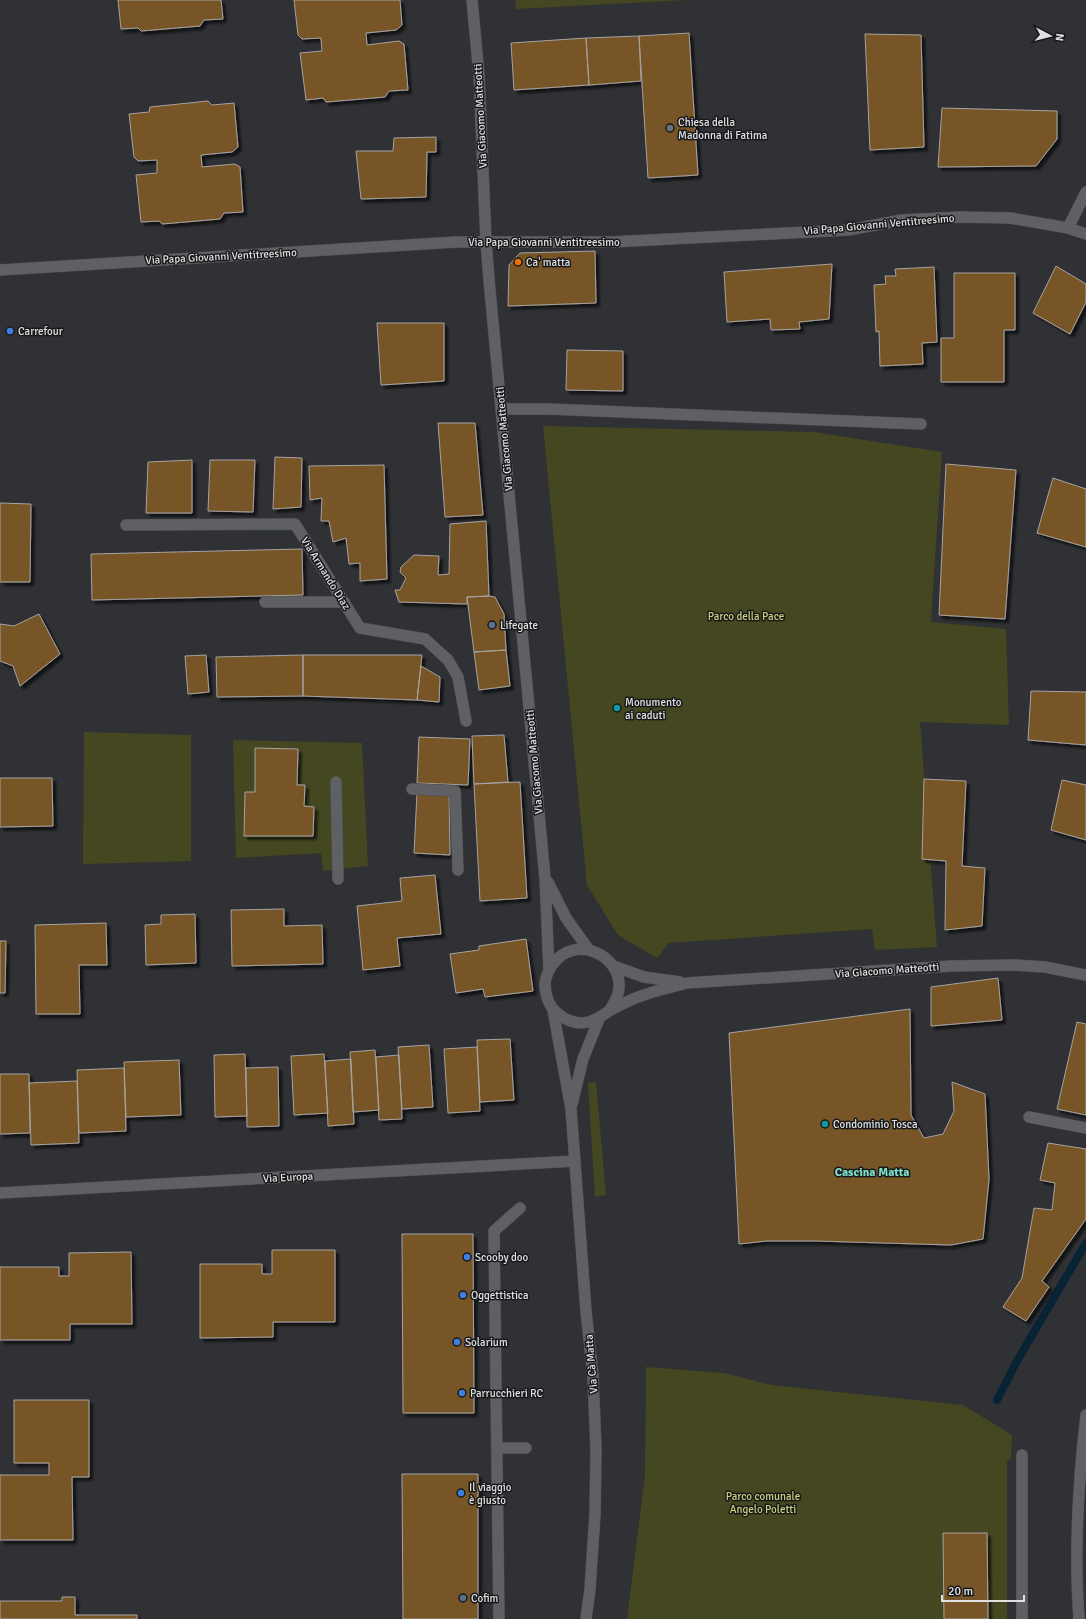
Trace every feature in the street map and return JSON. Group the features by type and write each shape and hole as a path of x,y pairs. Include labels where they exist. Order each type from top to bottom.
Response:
{"street":[{"name":"Via Giacomo Matteotti","path":"472,0 479,75 486,242 546,878 549,970"},
{"path":"1068,228 1086,192"},
{"name":"Via Papa Giovanni Ventitreesimo","path":"0,270 440,243 612,242 848,230 902,220 960,217 1010,218 1068,228 1086,234"},
{"path":"501,409 556,409 921,424"},
{"name":"Via Armando Diaz","path":"126,525 295,524 360,628 425,639 448,660 458,678 466,721"},
{"path":"265,602 344,602"},
{"path":"336,782 338,879"},
{"path":"412,789 455,791 458,870"},
{"name":"Via Giacomo Matteotti","path":"546,878 566,918 589,950"},
{"name":"Via Giacomo Matteotti","path":"553,1010 548,1001 545,990 545,980 549,970 556,960 565,953 577,949 589,950 604,956 613,966 644,977 686,983"},
{"name":"Via Giacomo Matteotti","path":"609,1011 645,994 686,983 986,965 1046,968 1086,975"},
{"path":"553,1010 563,1018 574,1022 587,1023 599,1019 609,1011 616,1001 619,989 618,977 613,966"},
{"name":"Via Cà Matta","path":"553,1010 571,1109 586,1311 593,1376 596,1449 594,1521 590,1589 586,1619"},
{"name":"Via Cà Matta","path":"571,1109 583,1059 599,1019"},
{"path":"1029,1117 1086,1128"},
{"name":"Via Europa","path":"0,1193 575,1161"},
{"path":"499,1619 494,1231 520,1208"},
{"path":"1079,1619 1077,1533 1078,1502 1086,1415"},
{"path":"497,1448 526,1448"},
{"path":"1022,1455 1022,1619"}],"green space":[{"path":"515,0 687,0 516,9"},
{"name":"Parco della Pace","path":"543,426 813,432 942,452 931,622 1006,629 1009,725 920,722 937,947 875,950 872,929 669,943 657,958 618,935 587,885"},
{"path":"84,732 191,735 191,861 83,864"},
{"path":"233,740 362,743 368,866 323,871 321,853 236,858"},
{"path":"596,1082 606,1195 595,1197 588,1083"},
{"name":"Parco comunale Angelo Poletti","path":"646,1367 724,1373 771,1385 963,1405 1012,1435 1011,1457 1007,1462 1007,1619 627,1619 645,1474"}],"building":[{"path":"118,0 221,0 223,19 204,20 200,26 141,31 138,28 121,29"},
{"path":"294,0 400,0 402,25 396,30 366,33 367,45 399,41 404,44 408,90 389,91 385,97 326,102 323,98 306,100 300,53 322,51 321,38 302,39 298,35"},
{"name":"Chiesa della Madonna di Fatima","path":"689,33 698,175 648,178 639,36"},
{"path":"865,34 921,35 924,147 870,150"},
{"path":"639,36 641,81 589,85 586,38"},
{"path":"586,38 589,85 514,90 511,43"},
{"path":"208,101 212,105 234,103 238,147 232,152 201,155 202,167 235,164 240,167 243,212 224,213 220,219 162,224 159,221 141,222 136,175 157,173 157,160 138,161 134,157 129,114 149,112 150,107"},
{"path":"942,108 1057,111 1057,139 1036,166 938,167"},
{"path":"436,137 436,152 427,152 426,197 361,199 356,151 393,151 394,138"},
{"path":"595,251 596,303 508,306 509,265 520,253"},
{"path":"832,264 829,319 799,322 800,329 771,330 770,319 727,322 724,272"},
{"path":"1056,266 1086,284 1086,302 1070,334 1033,313"},
{"path":"934,267 937,342 922,343 923,364 880,366 879,331 876,332 874,285 886,284 885,276 896,276 895,269"},
{"path":"954,273 1015,273 1015,330 1004,330 1004,382 941,382 941,338 954,338"},
{"path":"377,323 444,323 444,381 381,385"},
{"path":"567,350 623,351 623,391 566,390"},
{"path":"438,423 475,423 483,515 445,517"},
{"path":"275,457 302,458 301,507 273,509"},
{"path":"192,460 192,513 146,513 148,462"},
{"path":"210,460 255,460 253,512 208,511"},
{"path":"946,464 1016,470 1005,619 939,615"},
{"path":"384,465 387,579 360,581 360,563 349,564 346,538 333,542 329,521 321,521 322,498 310,500 309,466"},
{"path":"1053,478 1086,489 1086,547 1037,533"},
{"path":"0,503 31,504 30,582 0,582"},
{"path":"486,521 489,596 467,597 467,604 399,602 395,590 400,590 406,578 400,572 401,567 414,555 439,556 438,575 449,574 450,524"},
{"path":"302,549 303,595 92,600 91,554"},
{"path":"467,597 495,597 504,614 506,650 474,652"},
{"path":"39,614 60,654 20,686 13,666 0,661 0,624 14,626"},
{"path":"506,650 510,686 479,690 474,652"},
{"path":"206,655 209,692 188,694 185,656"},
{"path":"303,655 303,696 217,697 216,657"},
{"path":"303,655 422,655 417,700 303,696"},
{"path":"421,666 440,677 439,702 417,700"},
{"path":"1031,691 1086,692 1086,745 1028,740"},
{"path":"504,735 508,782 474,784 472,736"},
{"path":"419,737 470,739 468,785 417,783"},
{"path":"255,748 298,749 297,785 305,785 304,806 314,807 313,836 244,836 245,792 255,792"},
{"path":"0,778 52,778 53,826 0,827"},
{"path":"924,779 966,781 962,866 985,868 982,926 945,930 946,861 922,859"},
{"path":"1062,780 1086,785 1086,840 1051,830"},
{"path":"520,782 527,898 480,901 474,784"},
{"path":"417,793 449,794 450,855 414,853"},
{"path":"435,875 441,934 397,938 400,966 363,970 357,906 402,901 400,878"},
{"path":"284,909 284,926 322,925 323,964 232,966 231,910"},
{"path":"195,914 196,963 146,965 145,925 161,924 161,915"},
{"path":"106,923 107,965 79,965 80,1014 36,1014 35,925"},
{"path":"526,939 533,991 485,997 483,989 456,993 450,954 479,950 479,946"},
{"path":"0,941 6,941 5,993 0,993"},
{"path":"998,978 1002,1020 931,1026 931,987"},
{"name":"Condominio Tosca","path":"910,1009 911,1115 924,1138 943,1134 954,1111 952,1082 985,1094 989,1179 983,1239 951,1245 817,1241 766,1241 739,1244 729,1033"},
{"path":"1077,1022 1086,1024 1086,1115 1057,1109"},
{"path":"510,1039 514,1100 480,1102 477,1040"},
{"path":"429,1045 433,1107 402,1109 398,1047"},
{"path":"477,1047 480,1111 448,1113 444,1049"},
{"path":"375,1050 379,1110 353,1112 350,1052"},
{"path":"245,1054 247,1116 215,1117 214,1055"},
{"path":"324,1054 328,1113 294,1115 291,1056"},
{"path":"399,1055 402,1119 379,1120 376,1057"},
{"path":"351,1059 354,1124 328,1126 325,1061"},
{"path":"179,1060 181,1115 126,1117 124,1062"},
{"path":"278,1067 279,1126 247,1127 246,1068"},
{"path":"124,1068 126,1131 79,1133 77,1070"},
{"path":"0,1074 29,1074 30,1133 0,1134"},
{"path":"77,1081 79,1143 31,1145 29,1083"},
{"path":"1048,1143 1086,1149 1086,1219 1042,1281 1049,1287 1026,1321 1003,1307 1022,1278 1034,1208 1052,1210 1055,1183 1040,1180"},
{"path":"402,1234 473,1234 474,1413 403,1413"},
{"path":"272,1250 335,1250 335,1322 273,1322 273,1337 200,1338 200,1264 262,1264 262,1274 272,1274"},
{"path":"131,1252 132,1324 70,1324 70,1340 0,1340 0,1267 59,1267 59,1276 69,1276 69,1253"},
{"path":"14,1400 89,1400 89,1477 72,1477 73,1540 0,1540 0,1475 49,1475 49,1463 14,1463"},
{"path":"402,1474 478,1474 478,1619 403,1619"},
{"path":"943,1533 987,1533 988,1619 944,1619"},
{"path":"62,1597 75,1597 75,1615 137,1615 137,1619 0,1619 0,1601 62,1601"}],"waterway":[{"path":"997,1400 1017,1361 1086,1243"}],"place":[{"name":"Chiesa della Madonna di Fatima","path":"670,128"},
{"name":"Ca' matta","path":"518,262"},
{"name":"Carrefour","path":"10,331"},
{"name":"Lifegate","path":"492,625"},
{"name":"Monumento ai caduti","path":"617,708"},
{"name":"Condominio Tosca","path":"825,1124"},
{"name":"Scooby doo","path":"467,1257"},
{"name":"Oggettistica","path":"463,1295"},
{"name":"Solarium","path":"457,1342"},
{"name":"Parrucchieri RC","path":"462,1393"},
{"name":"Il viaggio è giusto","path":"461,1493"},
{"name":"Cofim","path":"463,1598"}],"district":[{"name":"Cascina Matta","path":"872,1172"}]}
